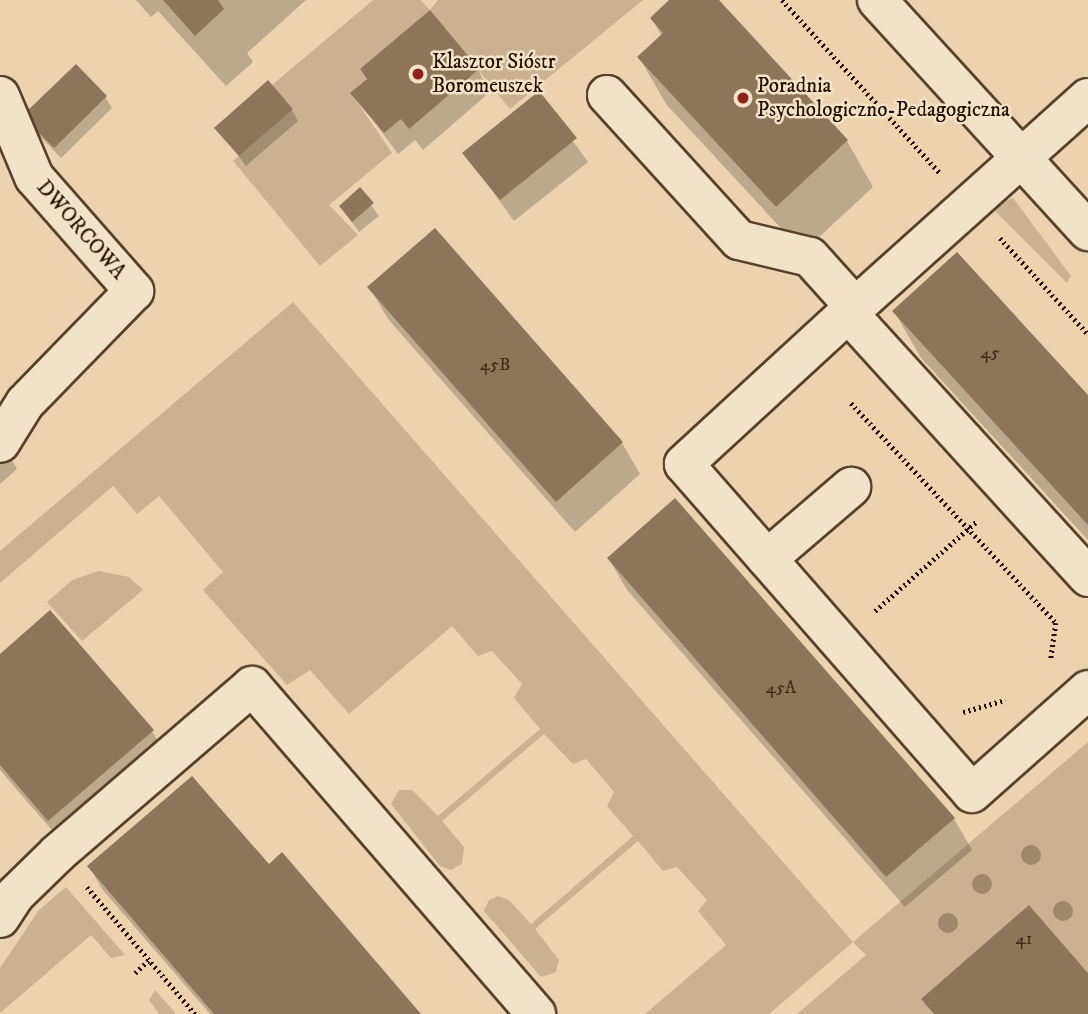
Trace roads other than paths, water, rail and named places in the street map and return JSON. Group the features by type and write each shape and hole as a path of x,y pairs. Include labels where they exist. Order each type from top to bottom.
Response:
{"street":[{"path":"877,0 1088,231"},
{"path":"607,94 739,240 810,257 851,310 1088,577"},
{"name":"DWORCOWA","path":"0,96 34,177 134,291 25,403 0,443"},
{"path":"1088,98 684,464 972,793 1088,690"},
{"path":"767,559 851,488"},
{"path":"0,918 15,895 58,853 252,686 536,1014"}],"place":[{"name":"Klasztor Sióstr Boromeuszek","path":"418,74"},
{"name":"Poradnia Psychologiczno-Pedagogiczna","path":"743,98"}]}
